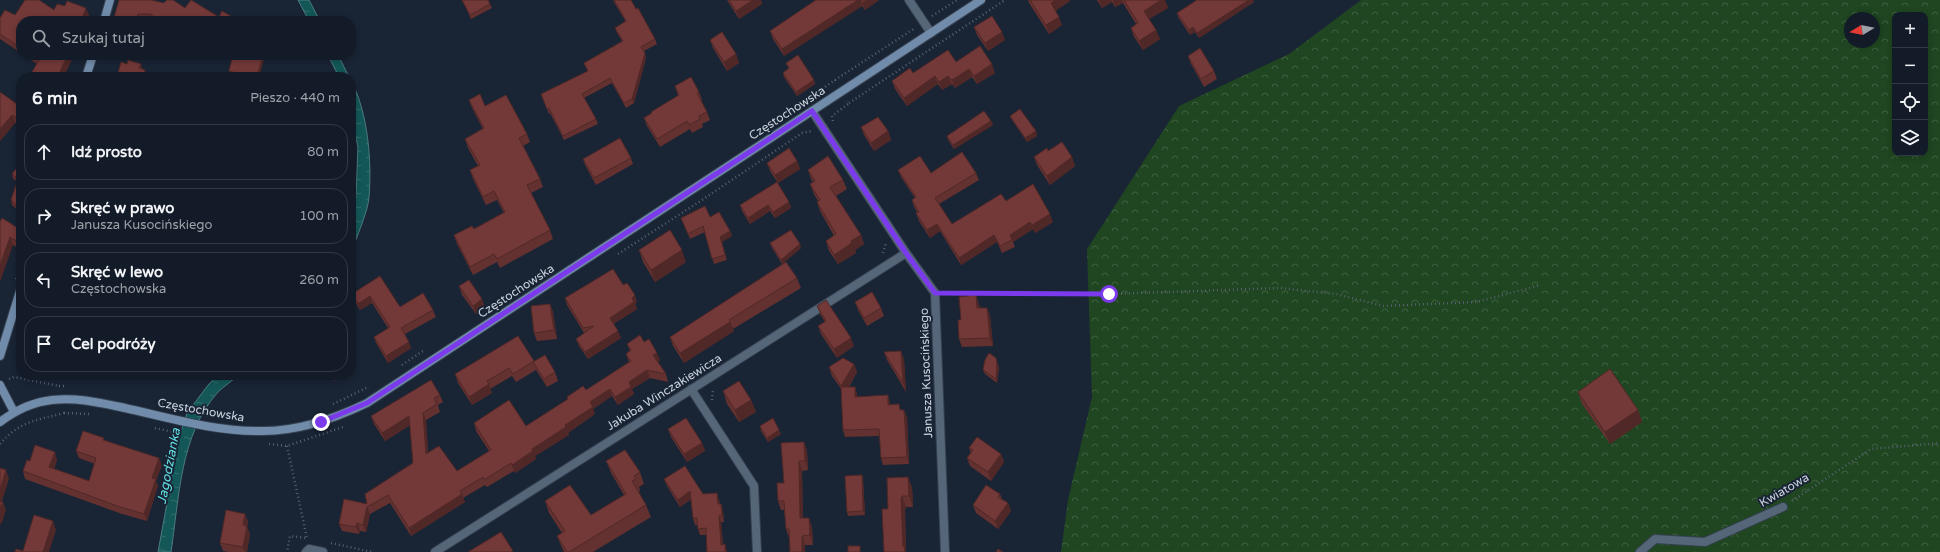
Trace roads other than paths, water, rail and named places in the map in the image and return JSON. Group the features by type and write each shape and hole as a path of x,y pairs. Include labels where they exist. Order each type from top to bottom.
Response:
{"main road":[{"path":"105,16 110,0"},
{"name":"Częstochowska","path":"0,422 14,412 23,408 52,400 74,400 220,428 262,432 301,428 337,417 367,403 981,0"},
{"path":"88,72 91,60"},
{"path":"0,356 16,304"},
{"path":"0,385 14,412"}],"street":[{"path":"909,0 931,33"},
{"name":"Janusza Kusocińskiego","path":"812,111 906,253 935,293 945,552"},
{"name":"Jakuba Winczakiewicza","path":"435,552 906,253"},
{"path":"691,389 754,486 757,552"},
{"name":"Kwiatowa","path":"1640,552 1655,539 1705,542 1783,507"},
{"path":"308,551 323,552"}],"water":[{"path":"298,0 309,0 317,16 306,16"},
{"path":"330,60 340,60 346,72 336,72"},
{"path":"356,91 368,137 370,183 368,203 356,239 356,197 358,147 356,138"},
{"path":"213,380 233,380 218,392 205,409 196,427 183,468 171,552 158,552 179,438 187,413"}],"water label":[{"name":"Jagodzianka","path":"169,466"}]}
